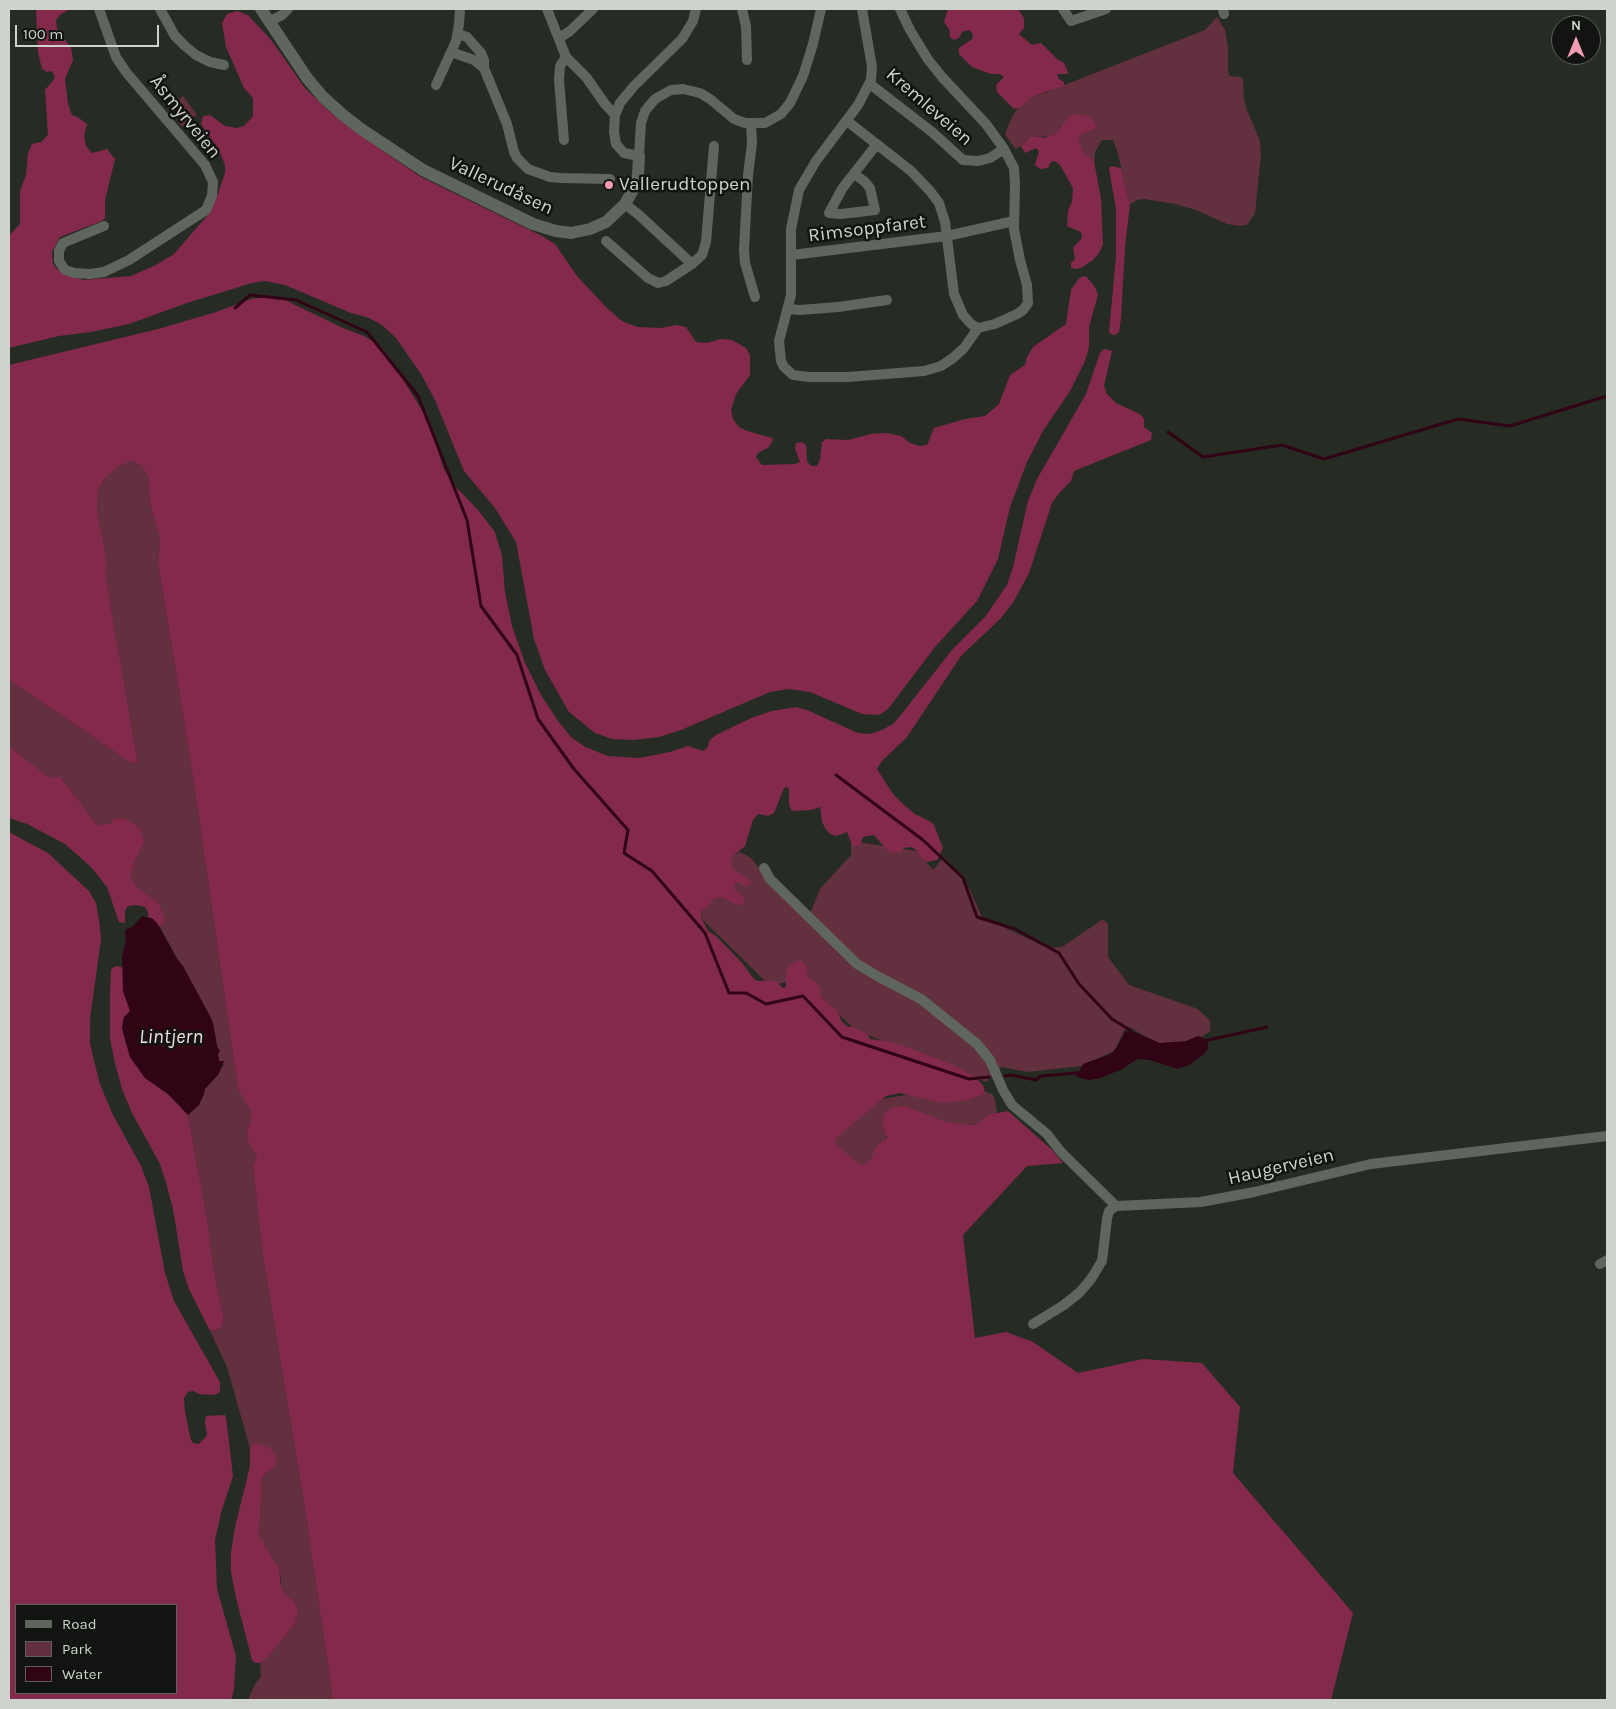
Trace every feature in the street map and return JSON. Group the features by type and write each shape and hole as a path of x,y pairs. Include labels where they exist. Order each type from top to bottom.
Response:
{"street":[{"name":"Åsmyrveien","path":"100,9 116,57 126,72 205,165 213,182 212,196 206,210 129,260 104,272 90,274 65,270 59,261 59,251 63,242 96,231 104,226"},
{"path":"160,9 175,36 185,46 196,55 210,62 224,65"},
{"name":"Vallerudåsen","path":"260,9 300,68 333,106 380,142 448,183 533,224 564,232 580,232 599,226 625,204 637,181 641,123 645,111 655,98 671,90 684,89 700,93 734,119 751,124"},
{"path":"270,22 288,9"},
{"path":"436,85 458,34 460,9"},
{"path":"547,9 566,57 586,77 615,115"},
{"path":"559,38 570,31 593,9"},
{"path":"639,156 624,153 618,147 614,132 615,115 628,92 682,39 693,21 696,9"},
{"path":"742,9 746,26 747,60"},
{"path":"755,297 745,263 744,250 748,175 752,143 751,124 765,123 776,118 790,104 809,58 821,9"},
{"name":"Kremleveien","path":"862,9 872,67 870,84 932,132 963,160 978,161 990,158 1004,149"},
{"name":"Kremleveien","path":"900,9 927,58 986,124 1004,149 1014,168 1014,221 1020,260 1027,285 1028,303 1017,314 995,324 978,328"},
{"path":"1063,9 1071,21 1106,9"},
{"path":"458,34 467,38 481,53 484,60 484,68 507,124 514,152 521,163 550,177 610,179"},
{"path":"451,52 474,60 484,68"},
{"path":"564,140 559,80 560,66 566,57"},
{"path":"870,84 847,121 816,161 799,190 792,220 792,285 788,309 780,334 780,355 784,367 793,375 825,378 932,369 947,363 959,353 978,328"},
{"name":"Rimsoppfaret","path":"847,121 911,171 935,197 941,208 947,236 951,277 956,299 963,315 971,324 978,328"},
{"name":"Rimsoppfaret","path":"854,174 870,188 875,210 841,214 829,213 842,189 877,144"},
{"path":"606,241 648,278 658,283 666,281 702,256 706,242 714,146"},
{"path":"625,204 692,264"},
{"name":"Rimsoppfaret","path":"792,255 947,236 1014,221"},
{"path":"788,309 829,308 887,300"},
{"path":"764,868 770,879 857,964 879,978 921,999 977,1044 990,1060 1012,1105 1046,1134 1061,1152 1116,1206 1109,1211 1102,1261 1091,1279 1080,1292 1064,1305 1033,1324"},
{"name":"Haugerveien","path":"1116,1206 1201,1202 1254,1192 1371,1164 1607,1136"}],"green space":[{"path":"1217,17 1225,30 1228,47 1228,72 1230,76 1241,77 1243,80 1244,100 1260,141 1261,155 1255,213 1247,225 1227,224 1196,210 1175,204 1145,199 1137,200 1130,204 1113,140 1102,140 1095,152 1094,161 1083,152 1079,138 1082,134 1091,131 1061,126 1050,137 1035,136 1026,140 1015,149 1005,134 1018,108 1031,98 1205,30"},
{"path":"183,96 197,115 182,127 168,107"},
{"path":"131,461 142,466 148,477 150,504 160,538 158,564 194,784 238,1090 251,1109 251,1120 247,1133 257,1156 253,1166 262,1250 304,1503 333,1700 248,1700 261,1676 260,1663 268,1657 295,1624 298,1612 295,1601 286,1595 281,1588 281,1578 276,1561 261,1542 259,1536 261,1480 265,1474 275,1467 252,1444 250,1448 227,1367 210,1331 221,1329 224,1318 215,1276 207,1218 188,1115 199,1105 205,1088 218,1075 224,1064 219,1061 215,1034 209,1016 160,927 164,924 158,902 139,889 133,881 131,875 144,843 111,823 101,825 95,822 60,776 50,778 9,746 9,680 131,763 138,764 111,607 106,574 106,557 97,508 99,489 104,479 119,465"},
{"path":"851,841 917,851 933,870 944,857 969,888 982,917 1048,948 1062,947 1103,919 1108,924 1108,957 1129,985 1198,1009 1210,1021 1210,1031 1194,1042 1162,1047 1130,1027 1125,1029 1114,1051 1081,1066 1028,1072 1001,1067 986,1082 855,1030 823,999 809,979 769,985 703,920 700,910 728,858 740,852 751,858 770,882 810,914 820,889 851,855"},
{"path":"982,1091 992,1094 995,1099 997,1113 990,1120 976,1125 940,1122 887,1134 876,1164 866,1177 833,1152 833,1133 883,1099 911,1094"}],"shaded area":[{"path":"36,9 70,9 61,14 56,20 57,29 71,48 73,60 65,79 68,104 72,115 87,124 84,136 86,146 92,153 107,149 115,159 105,200 105,218 102,221 60,237 52,252 53,264 57,269 83,280 131,276 156,265 174,254 206,217 216,199 225,173 225,165 219,150 201,124 203,116 210,115 225,126 236,128 244,126 253,116 253,98 244,88 226,47 222,23 227,14 237,11 248,15 271,40 305,88 329,111 354,131 421,177 555,244 577,276 622,321 637,327 661,328 676,325 686,327 696,342 707,343 721,339 732,340 746,348 750,355 750,375 736,394 731,410 733,419 739,427 772,438 773,440 768,448 759,452 756,457 762,465 795,464 800,462 795,448 796,443 802,442 806,445 807,461 811,466 817,466 820,460 822,442 826,439 848,440 871,434 886,433 901,436 910,443 920,446 927,445 934,428 965,419 985,416 999,404 1010,375 1025,365 1033,347 1066,324 1071,290 1079,278 1086,276 1095,287 1098,295 1089,327 1089,347 1085,361 1070,391 1043,431 1027,462 1010,507 998,559 977,601 935,647 888,709 879,715 862,714 810,692 789,689 770,692 681,730 659,737 634,740 612,739 595,733 569,712 545,670 534,639 516,542 495,508 464,471 435,400 421,374 396,338 382,325 369,318 351,313 285,285 265,281 252,283 187,303 129,324 59,336 9,348 9,236 20,224 20,191 26,175 28,153 32,144 41,142 48,135 45,90 55,78 52,71 47,72 42,69 38,53"},
{"path":"948,9 1018,9 1024,18 1024,28 1019,34 1032,45 1041,43 1057,59 1064,63 1067,74 1057,74 1059,79 1064,82 1064,86 1031,98 1019,108 1014,109 997,92 996,85 1004,77 1000,74 991,74 972,67 959,54 959,48 972,39 973,34 969,30 962,32 959,38 954,40 950,37 949,29 944,22"},
{"path":"1076,114 1088,116 1097,126 1091,131 1082,134 1079,138 1083,152 1094,161 1101,199 1103,244 1093,260 1076,269 1071,268 1071,263 1075,259 1073,248 1082,238 1081,232 1067,226 1073,188 1060,165 1055,161 1051,162 1048,168 1040,169 1035,165 1039,151 1036,148 1025,153 1021,146 1029,138 1035,136 1045,138 1055,134 1070,116"},
{"path":"1111,166 1121,168 1130,204 1125,247 1121,318 1119,332 1115,335 1109,332 1116,256 1116,209 1109,169"},
{"path":"267,297 285,300 364,336 378,344 389,357 428,420 443,467 451,482 478,510 495,532 502,556 505,592 512,626 525,663 541,695 571,737 585,747 608,756 639,758 670,752 688,746 703,751 708,747 709,741 716,735 751,718 772,711 796,707 858,733 870,734 893,724 952,650 985,617 1007,585 1028,501 1037,479 1086,394 1100,353 1104,349 1112,351 1104,386 1107,394 1116,403 1140,414 1144,419 1144,427 1152,433 1151,440 1074,471 1071,481 1052,503 1029,573 1014,601 1001,618 961,656 907,737 882,761 877,769 893,794 904,805 934,825 943,848 937,860 927,862 915,849 910,847 904,848 901,852 892,853 874,835 863,837 858,846 852,845 847,832 837,836 830,834 822,822 820,807 811,810 792,811 789,805 789,789 787,787 784,788 774,813 768,816 758,814 753,820 745,846 732,857 731,863 734,870 751,882 744,887 740,882 734,884 735,891 743,896 744,904 737,905 721,897 716,898 706,909 701,910 701,917 708,931 716,936 742,963 754,979 758,981 776,981 783,988 786,987 786,971 797,961 802,961 807,968 807,976 816,982 820,989 821,997 837,1011 842,1022 848,1027 853,1027 867,1034 870,1039 904,1046 951,1064 974,1076 983,1085 985,1093 969,1100 942,1103 900,1093 886,1096 836,1138 835,1143 856,1162 864,1165 871,1160 875,1148 887,1138 882,1122 884,1113 893,1108 905,1106 946,1122 973,1125 980,1123 988,1115 1008,1111 1052,1150 1063,1163 1027,1166 963,1235 975,1338 1006,1332 1033,1342 1078,1373 1143,1359 1202,1363 1240,1407 1233,1473 1353,1613 1331,1700 333,1700 304,1503 262,1250 253,1166 257,1156 249,1144 247,1132 251,1120 251,1110 238,1090 194,784 158,564 160,538 150,504 148,477 142,466 131,461 119,466 104,479 99,489 97,508 106,557 106,574 111,607 138,764 131,763 9,680 9,365 158,329 216,312 251,299"},
{"path":"9,746 50,778 60,776 95,822 101,825 111,823 115,818 125,819 140,828 144,843 131,875 139,889 158,902 165,919 164,924 160,927 153,919 148,917 145,907 136,905 128,906 125,911 125,923 119,922 107,887 91,867 65,844 27,824 9,818"},
{"path":"9,832 48,853 89,891 96,903 101,939 90,1019 90,1043 95,1065 100,1084 112,1113 141,1166 149,1187 165,1273 174,1301 220,1382 220,1392 214,1395 199,1394 193,1391 188,1392 184,1398 185,1412 193,1443 199,1444 207,1435 206,1416 225,1415 226,1417 233,1476 221,1513 215,1540 217,1589 236,1656 234,1690 231,1700 9,1700"},
{"path":"118,966 123,968 123,991 130,1011 123,1020 122,1028 130,1057 145,1078 168,1094 188,1115 207,1218 215,1276 224,1318 221,1329 210,1331 189,1289 183,1271 173,1209 160,1164 132,1113 122,1089 110,1039 111,970"},
{"path":"252,1444 259,1444 270,1448 277,1457 275,1467 265,1474 261,1480 259,1536 279,1567 281,1588 286,1595 295,1601 298,1612 295,1624 268,1657 260,1663 255,1663 252,1660 231,1572 231,1552 235,1527 250,1466 250,1448"}],"water":[{"name":"Lintjern","path":"142,916 153,919 157,923 177,959 183,966 210,1016 217,1046 220,1051 218,1054 219,1061 224,1061 218,1075 205,1089 199,1105 188,1115 168,1094 145,1078 130,1057 122,1028 124,1017 130,1011 123,991 122,957 126,939 125,932"},
{"path":"1130,1030 1160,1043 1186,1041 1198,1036 1208,1040 1208,1049 1189,1065 1178,1069 1150,1060 1138,1059 1120,1070 1100,1078 1089,1080 1079,1078 1074,1074 1079,1071 1083,1064 1111,1054 1125,1032"}],"waterway":[{"path":"235,308 250,295 296,300 367,332 418,396 467,520 481,606 517,655 538,719 574,769 628,830 624,853 652,871 705,933 729,993 746,993 766,1004 803,996 842,1037 969,1079 989,1077"},
{"path":"1168,432 1203,457 1282,445 1324,459 1458,419 1510,426 1607,396"},
{"path":"836,775 923,840 963,878 977,917 1015,929 1059,953 1079,984 1112,1019 1130,1030 1131,1033"},
{"path":"1204,1041 1267,1027"},
{"path":"1005,1076 1011,1075 1036,1080 1041,1076 1077,1073"}],"place":[{"name":"Vallerudtoppen","path":"609,185"}]}
